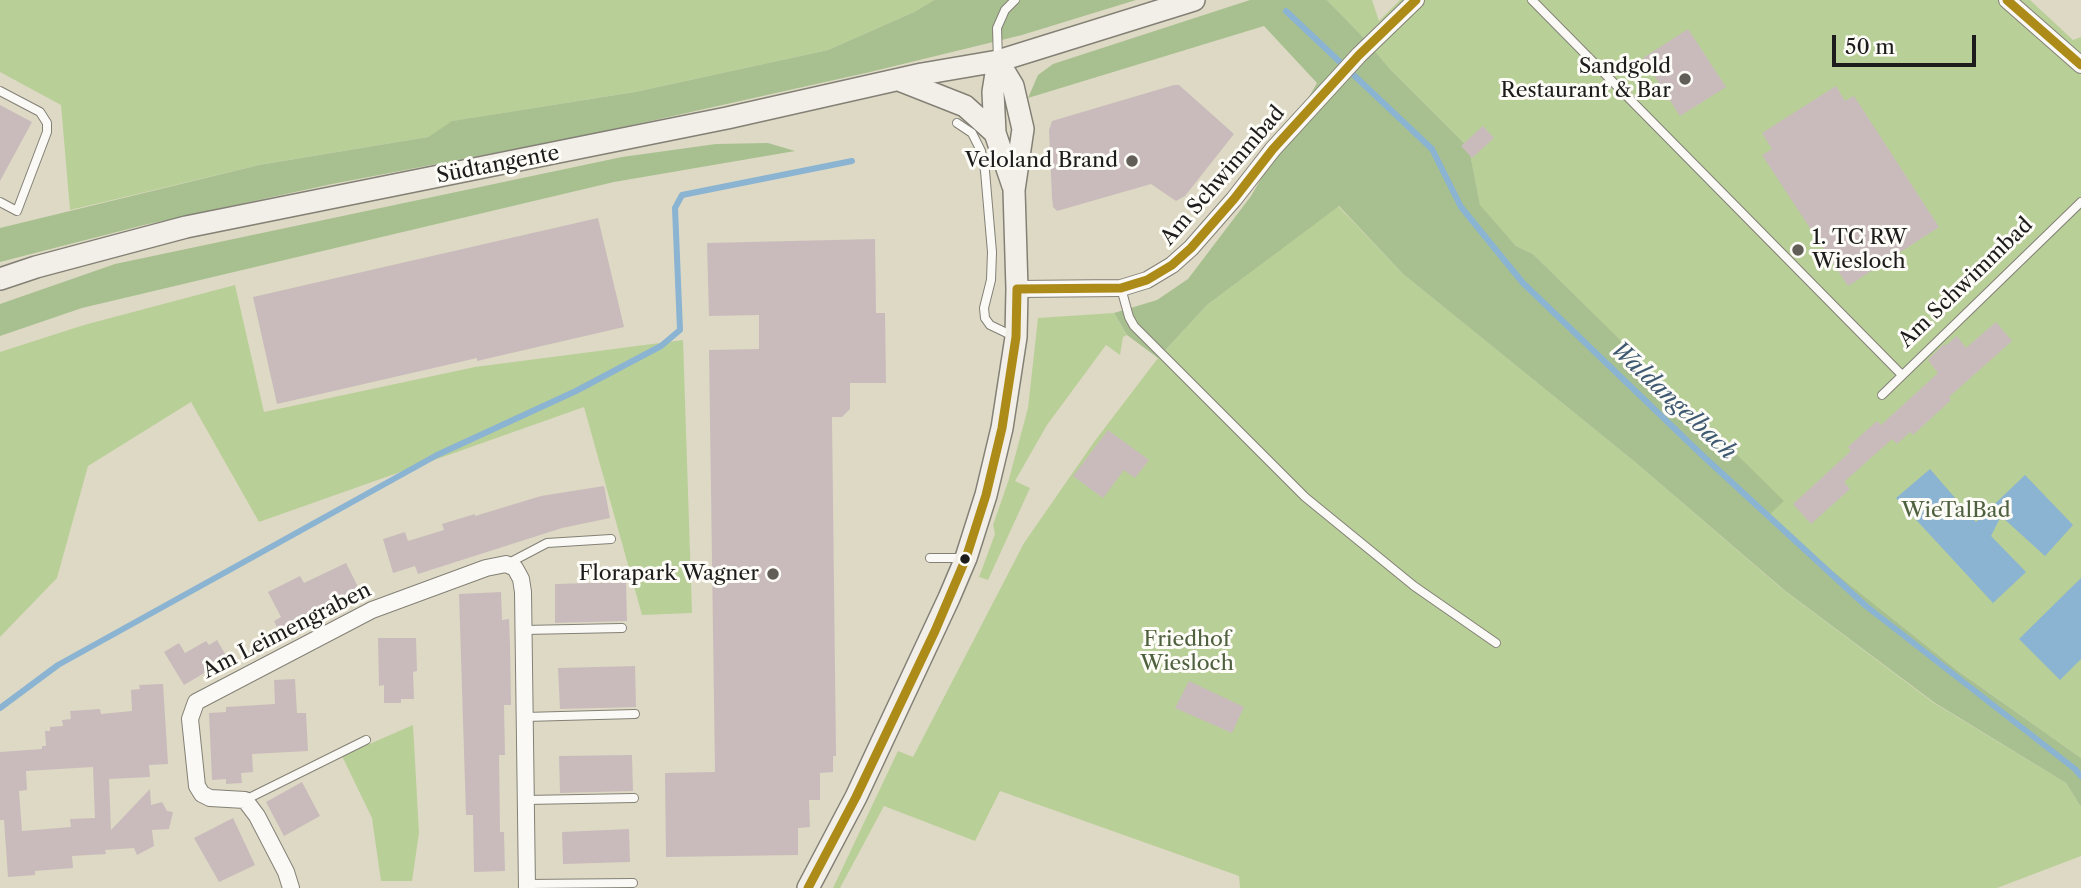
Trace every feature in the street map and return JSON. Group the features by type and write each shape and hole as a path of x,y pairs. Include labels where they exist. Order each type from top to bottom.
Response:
{"main road":[{"name":"Südtangente","path":"0,279 186,228 998,61 1194,0"},
{"path":"998,61 993,92 995,133 1014,190"},
{"path":"807,888 867,774 935,631 966,558 986,495 1002,428 1016,337 1014,190 1023,129 1013,86 998,61"},
{"path":"899,80 965,106 995,133"}],"street":[{"name":"Am Schwimmbad","path":"1017,289 1121,288 1147,280 1164,270 1191,248 1273,149 1359,55 1416,0"},
{"path":"2007,0 2081,65"},
{"path":"506,564 515,568 521,579 527,886"},
{"name":"Am Leimengraben","path":"245,800 210,798 202,794 197,786 190,719 196,702 372,610 486,568 506,564"},
{"path":"245,800 286,872 291,888"}],"lane":[{"path":"998,61 997,27 1005,10 1015,0"},
{"name":"Am Schwimmbad","path":"1532,0 1901,374"},
{"path":"0,91 40,111 47,123 47,132 17,211 0,202"},
{"path":"957,123 972,133 981,151 985,171 992,252 985,318 990,325 1016,337"},
{"name":"Am Schwimmbad","path":"1882,395 2081,202"},
{"path":"1121,288 1129,317 1139,331 1305,497 1414,586 1496,643"},
{"name":"Am Leimengraben","path":"506,564 547,543 611,539"},
{"path":"930,558 966,558"},
{"path":"524,630 622,628"},
{"path":"525,717 635,714"},
{"path":"245,800 366,740"},
{"path":"526,800 634,798"},
{"path":"527,886 633,883"}],"green space":[{"path":"0,0 934,0 914,12 828,50 635,92 453,121 428,137 259,165 70,210 61,105 0,72"},
{"path":"934,0 1136,0 1022,35 870,72 588,135 332,184 144,225 0,262 0,228 259,165 428,137 452,121 635,92 828,50 914,12"},
{"path":"1250,0 1327,0 1390,69 1469,148 1480,205 1516,246 1533,254 1784,501 1766,518 1958,671 2081,758 2081,807 2066,783 1935,703 1784,590 1635,462 1403,274 1339,206 1207,305 1158,358 1127,335 1114,313 1157,300 1188,279 1251,196 1317,83 1264,26 1028,98 1038,75 1053,64"},
{"name":"1. TC RW Wiesloch","path":"1327,0 1372,0 1379,21 1400,0 2030,0 2073,40 2081,37 2081,758 1958,671 1765,518 1783,501 1533,254 1516,246 1480,206 1469,148 1390,69"},
{"path":"768,143 795,151 614,182 82,308 0,336 0,304 115,264 622,157 716,144"},
{"name":"Friedhof Wiesloch","path":"1338,206 1403,274 1635,462 1781,588 1934,703 2066,783 2081,807 2081,856 1997,888 1240,888 1239,876 1000,791 975,841 884,806 840,888 833,888 898,751 913,757 1024,543 1094,442 1158,358 1207,305"},
{"path":"235,285 264,412 475,367 683,340 692,613 642,615 584,407 259,522 191,402 88,466 57,578 0,637 0,352 84,325"},
{"path":"1114,313 1127,335 1123,337 1120,355 1106,345 1047,425 1015,481 1030,488 988,580 979,577 995,534 993,525 1009,479 1028,408 1038,318"},
{"path":"413,725 419,833 412,881 381,881 372,818 342,756"}],"water":[{"path":"1930,469 1976,522 2025,475 2073,525 2045,556 2001,516 1991,536 2026,572 1993,603 1896,498"},
{"path":"2081,578 2081,659 2060,680 2019,639"}],"building":[{"path":"1688,29 1726,87 1680,116 1643,58"},
{"name":"Veloland Brand","path":"1179,85 1234,134 1185,196 1176,201 1151,184 1057,211 1053,207 1052,198 1049,130 1052,121"},
{"path":"1836,86 1845,101 1854,96 1939,227 1848,286 1762,155 1772,149 1762,133"},
{"path":"0,105 32,122 0,181"},
{"path":"1483,126 1494,138 1472,158 1461,146"},
{"path":"598,218 624,327 277,404 253,297"},
{"path":"875,239 876,313 885,313 886,383 850,383 850,409 842,417 832,417 836,756 833,756 833,772 820,773 820,800 809,800 810,827 798,828 798,855 666,857 665,773 715,772 709,350 759,349 759,315 709,316 707,243"},
{"path":"1996,322 2012,341 1949,397 1951,400 1913,435 1910,432 1897,444 1892,439 1844,482 1850,489 1811,524 1793,504 1851,451 1848,447 1877,421 1881,425 1938,373 1928,360 1944,344 1945,346 1957,336 1966,348"},
{"path":"1108,430 1149,460 1135,478 1124,470 1103,498 1073,476"},
{"path":"604,486 610,518 562,528 418,574 415,566 393,573 383,539 405,532 408,541 444,530 442,524 475,514 541,496"},
{"path":"346,563 360,591 348,595 349,602 282,637 274,621 281,617 268,592 300,576 304,583"},
{"path":"626,582 627,621 555,623 555,584"},
{"path":"501,592 502,620 509,619 511,705 504,705 505,755 499,755 500,832 504,832 505,871 474,872 473,815 466,815 459,594"},
{"path":"378,638 416,638 414,699 401,699 401,703 384,703 384,685 379,686"},
{"path":"217,640 228,659 184,685 164,652 179,643 185,653 206,641 209,645"},
{"path":"635,666 636,707 560,709 558,668"},
{"path":"295,679 297,713 306,713 308,751 252,754 253,772 241,773 242,783 226,784 226,779 212,780 209,713 226,712 226,707 275,704 274,680"},
{"path":"1189,681 1244,707 1232,733 1175,708"},
{"path":"163,684 168,764 149,765 150,777 109,779 111,830 150,789 151,805 162,802 167,811 173,812 169,829 152,830 154,846 137,855 134,848 105,850 106,854 72,856 73,868 35,871 35,875 8,877 4,820 0,820 0,752 42,749 42,746 46,746 45,731 50,731 50,727 63,726 62,720 71,719 70,711 100,709 101,714 132,711 131,690 140,689 139,685","holes":["93,767 95,818 70,819 71,827 22,831 19,791 27,790 26,771"]},
{"path":"632,755 633,791 560,793 559,756"},
{"path":"302,782 320,816 284,836 266,802"},
{"path":"233,818 255,865 219,882 194,838"},
{"path":"629,829 630,862 563,864 562,832"}],"waterway":[{"name":"Waldangelbach","path":"1286,11 1432,149 1461,207 1523,283 1702,455 1866,606 2081,776"},
{"path":"0,708 58,665 437,455 576,391 661,346 680,330 675,208 682,195 852,161"}],"transit line":[{"path":"1017,289 1121,288 1147,280 1172,265 1191,248 1273,149 1359,55 1416,0"},
{"path":"2007,0 2081,65"},
{"path":"808,888 856,797 935,631 966,558 986,495 1002,428 1016,337 1017,289"}],"place":[{"name":"Sandgold Restaurant & Bar","path":"1685,79"},
{"name":"Veloland Brand","path":"1132,161"},
{"name":"1. TC RW Wiesloch","path":"1798,250"},
{"name":"Florapark Wagner","path":"773,574"}],"park label":[{"name":"WieTalBad","path":"1956,511"}]}
